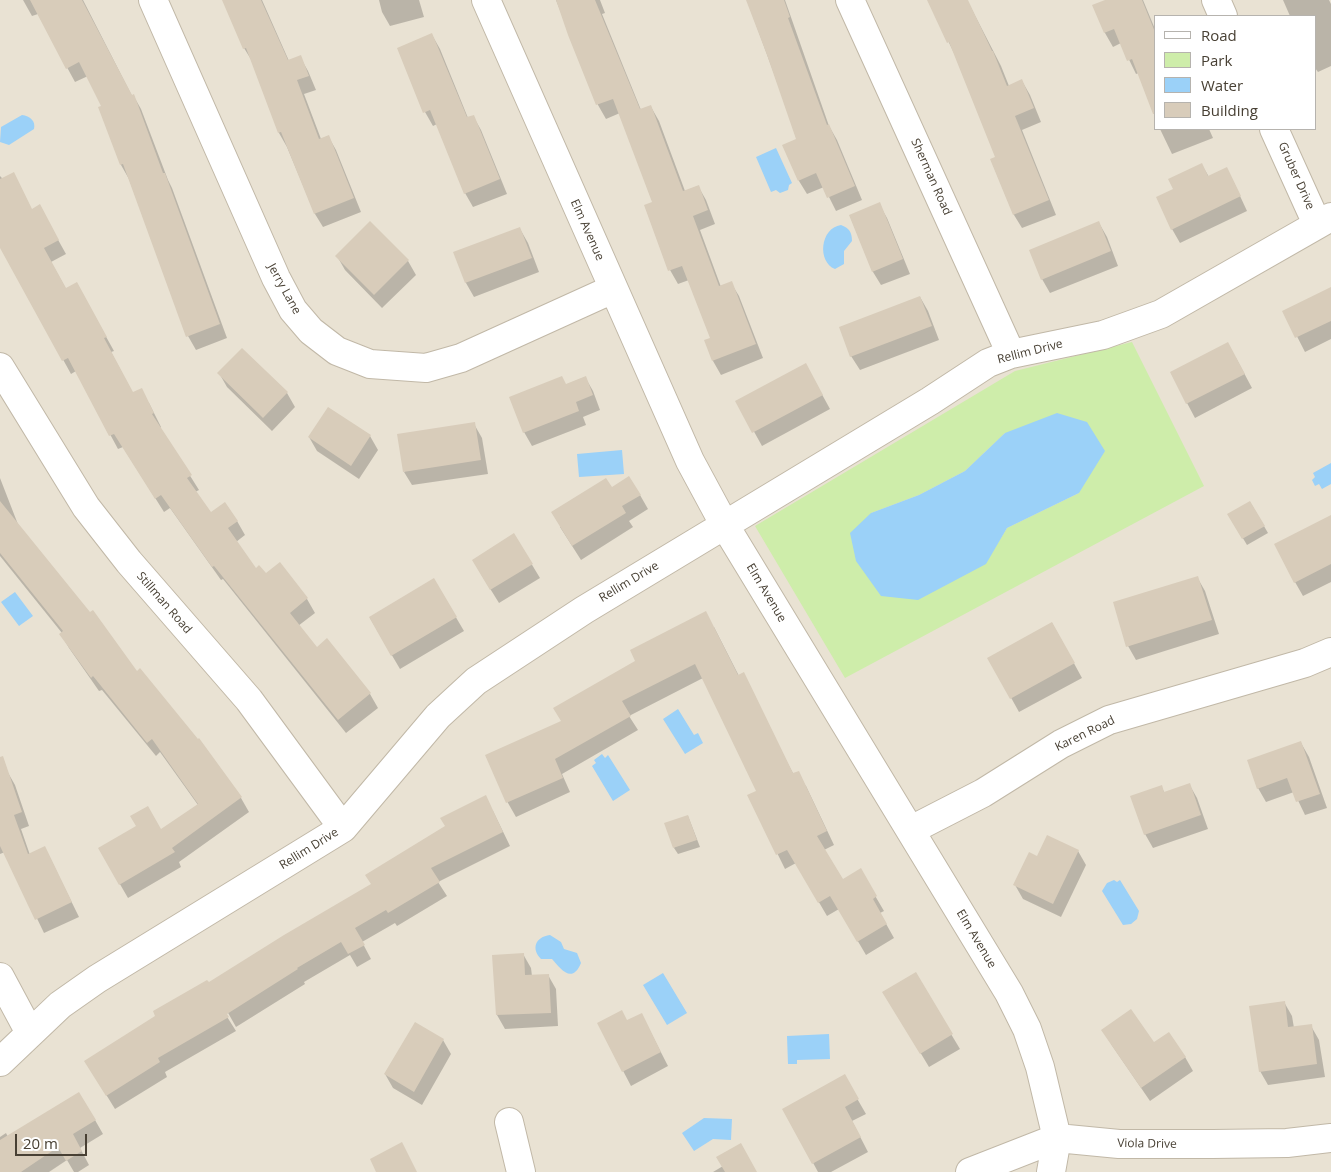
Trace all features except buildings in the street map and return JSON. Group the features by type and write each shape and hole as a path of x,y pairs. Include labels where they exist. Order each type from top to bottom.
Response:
{"street":[{"name":"Jerry Lane","path":"153,0 276,278 293,310 311,330 337,351 370,364 426,368 460,358 613,289"},
{"name":"Elm Avenue","path":"486,0 690,461 724,524 1009,993 1027,1029 1040,1067 1056,1138 1051,1172"},
{"name":"Sherman Road","path":"850,0 1011,354"},
{"path":"1216,0 1223,15"},
{"name":"Gruber Drive","path":"1275,130 1324,220"},
{"name":"Rellim Drive","path":"0,1062 60,1005 97,979 342,828 438,716 476,681 584,610 930,401 988,363 1011,354 1103,335 1161,314 1324,220"},
{"name":"Stillman Road","path":"0,368 86,507 129,562 249,700 342,828"},
{"name":"Karen Road","path":"911,830 984,793 1061,744 1109,720 1305,663 1331,652"},
{"path":"0,977 30,1033"},
{"path":"509,1122 520,1172"},
{"name":"Viola Drive","path":"970,1172 1056,1138 1119,1144 1213,1144 1287,1143 1331,1138"}],"shaded area":[{"path":"0,0 1331,0 1331,1172 0,1172"}],"green space":[{"path":"1132,342 1204,486 845,678 755,526 1015,371","holes":["1005,433 1079,493 1007,528 985,564 871,513 919,495 965,471"]}],"water":[{"path":"22,115 32,119 34,129 9,145 0,142 1,127"},
{"path":"776,148 792,183 789,185 788,190 780,193 776,190 771,192 756,157"},
{"path":"841,225 850,231 852,241 844,251 844,264 835,269 825,260 823,246 829,232 834,227"},
{"path":"1057,413 1087,422 1105,451 1079,493 1007,528 986,564 918,600 881,596 856,561 850,533 871,513 919,495 965,471 1005,433"},
{"path":"622,450 624,474 579,477 577,454"},
{"path":"1331,463 1331,484 1322,489 1319,484 1315,486 1312,480 1315,477 1313,473"},
{"path":"15,592 33,616 19,626 1,602"},
{"path":"678,709 694,735 698,733 703,743 685,754 663,719"},
{"path":"602,754 605,758 608,755 630,790 613,801 592,766 596,763 594,760"},
{"path":"1114,880 1117,882 1120,880 1139,911 1137,919 1131,924 1123,925 1102,891 1107,883"},
{"path":"550,935 561,942 564,949 577,953 581,963 574,973 566,973 552,959 541,959 538,955 535,948 536,944 541,938"},
{"path":"663,973 687,1013 667,1025 643,985"},
{"path":"829,1034 830,1059 797,1060 797,1064 788,1064 787,1036"},
{"path":"704,1118 732,1119 731,1140 713,1139 694,1151 682,1133"}]}
